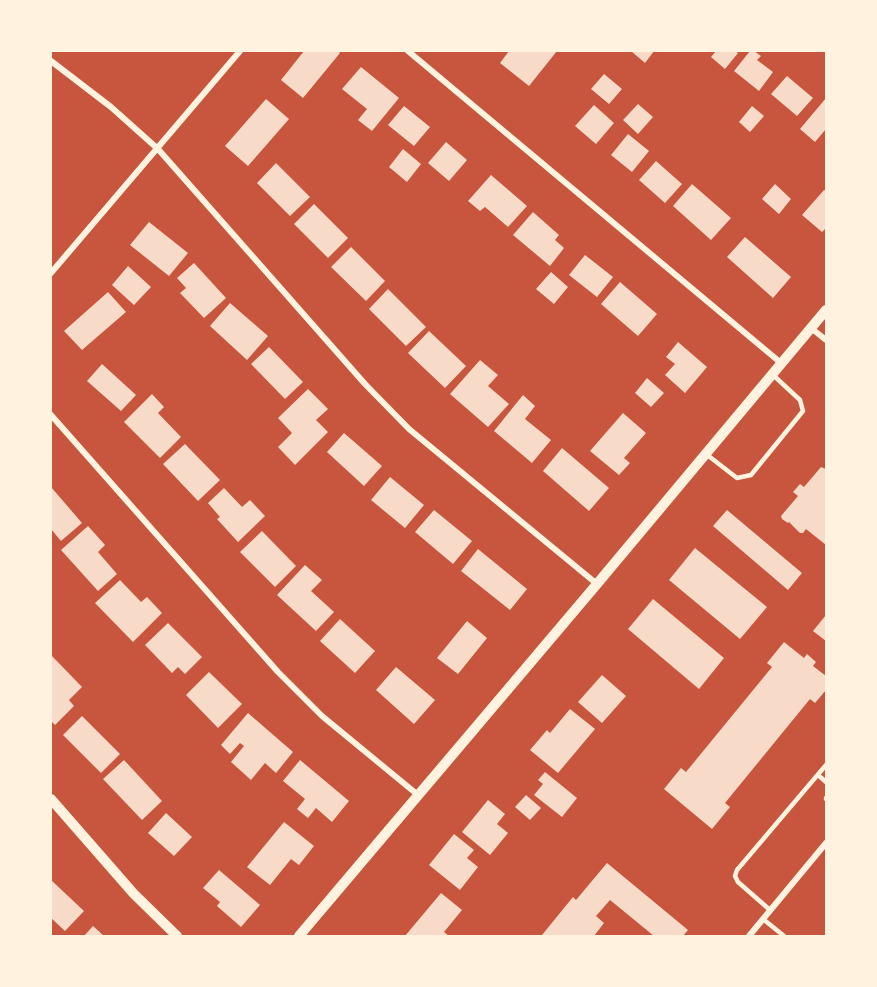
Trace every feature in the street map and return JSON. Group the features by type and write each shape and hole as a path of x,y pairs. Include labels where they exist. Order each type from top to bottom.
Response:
{"street":[{"path":"51,273 240,51"},
{"path":"408,51 781,363"},
{"path":"51,61 111,107 158,149 365,384 409,429 597,584"},
{"path":"299,936 826,310"},
{"path":"811,328 826,340"},
{"path":"51,415 278,672 322,716 418,795"},
{"path":"52,802 134,894 177,936"},
{"path":"749,936 826,843"}],"lane":[{"path":"706,454 737,478 752,475 803,411 800,400 772,374"},
{"path":"770,910 738,882 735,876 737,870 826,765"},
{"path":"818,775 826,782"},
{"path":"763,919 784,936"}],"building":[{"path":"304,51 338,51 340,53 303,98 281,80"},
{"path":"509,51 557,51 529,86 500,63"},
{"path":"631,51 654,51 645,63"},
{"path":"716,51 738,53 725,69 711,57"},
{"path":"750,51 761,56 757,60 773,72 759,91 734,71"},
{"path":"361,67 399,98 372,131 358,120 367,109 342,89"},
{"path":"604,74 622,89 609,104 591,89"},
{"path":"787,76 813,98 797,116 771,94"},
{"path":"826,98 826,129 815,142 800,129"},
{"path":"266,99 289,119 248,166 225,146"},
{"path":"638,104 653,117 638,134 623,120"},
{"path":"594,105 614,123 596,144 575,126"},
{"path":"404,106 430,127 414,146 388,125"},
{"path":"752,106 764,116 750,132 739,122"},
{"path":"628,134 649,151 632,172 611,155"},
{"path":"446,142 467,160 449,181 428,163"},
{"path":"403,149 421,164 407,182 389,167"},
{"path":"656,161 682,184 665,203 639,180"},
{"path":"276,163 310,197 290,216 257,183"},
{"path":"491,175 527,206 508,227 485,207 480,211 468,201"},
{"path":"692,184 731,218 711,240 673,206"},
{"path":"775,184 791,199 779,214 762,199"},
{"path":"824,190 826,191 826,228 822,232 802,215"},
{"path":"314,204 348,238 328,258 294,224"},
{"path":"533,212 559,235 555,240 564,248 550,266 513,235"},
{"path":"149,222 188,253 169,276 130,245"},
{"path":"745,237 791,277 773,298 727,257"},
{"path":"351,247 385,281 366,301 331,267"},
{"path":"585,255 613,277 597,297 569,275"},
{"path":"194,263 226,298 204,318 180,293 186,288 177,278"},
{"path":"128,266 151,287 134,305 112,285"},
{"path":"551,272 568,287 554,304 536,289"},
{"path":"620,282 657,314 638,336 601,304"},
{"path":"388,289 426,327 406,346 369,309"},
{"path":"108,292 126,312 82,350 64,331"},
{"path":"230,303 268,336 247,360 210,326"},
{"path":"429,331 466,366 445,388 408,353"},
{"path":"678,342 707,367 685,393 665,375 675,364 666,357"},
{"path":"269,347 303,382 285,399 251,364"},
{"path":"480,360 498,375 488,386 509,404 488,427 450,394"},
{"path":"102,364 136,395 121,411 87,381"},
{"path":"647,378 664,393 651,407 635,393"},
{"path":"308,389 328,409 316,420 328,432 295,465 278,447 292,433 278,418"},
{"path":"152,394 164,407 158,413 181,437 160,458 124,422"},
{"path":"523,395 535,406 525,419 551,440 532,463 494,431"},
{"path":"623,413 646,433 624,458 630,463 619,475 590,451"},
{"path":"344,433 382,466 364,486 327,452"},
{"path":"185,444 220,480 198,501 163,464"},
{"path":"562,448 609,488 589,511 543,471"},
{"path":"821,467 826,469 826,545 806,529 800,533 781,516 798,496 793,492 800,484 804,487"},
{"path":"390,477 424,505 405,528 371,500"},
{"path":"51,487 82,523 61,541 51,529"},
{"path":"224,488 242,507 250,500 265,516 238,542 217,519 220,517 208,503"},
{"path":"434,510 472,541 453,564 415,532"},
{"path":"727,510 802,573 788,590 713,526"},
{"path":"88,526 105,545 98,552 117,574 98,591 61,550"},
{"path":"262,531 296,566 275,587 240,552"},
{"path":"695,548 767,607 740,639 669,580"},
{"path":"478,549 527,589 510,610 461,571"},
{"path":"305,565 322,580 311,591 334,612 316,631 277,595"},
{"path":"120,580 141,602 147,597 162,613 133,642 95,603"},
{"path":"653,599 724,658 699,689 628,629"},
{"path":"826,615 826,641 813,631"},
{"path":"340,619 375,651 355,673 320,641"},
{"path":"467,621 487,638 458,674 437,658"},
{"path":"168,623 202,657 185,674 178,667 172,673 145,645"},
{"path":"784,642 804,658 807,654 816,662 813,666 826,676 826,690 815,703 810,699 725,803 730,807 712,829 664,789 681,768 686,772 772,667 767,663"},
{"path":"51,655 82,687 69,700 74,706 55,725 51,721"},
{"path":"396,667 435,700 414,724 376,690"},
{"path":"209,672 242,704 218,728 186,695"},
{"path":"602,675 626,696 602,723 578,702"},
{"path":"570,709 595,729 558,773 530,750 547,730 550,733"},
{"path":"248,713 293,752 276,773 265,763 251,780 231,762 244,746 240,743 230,754 221,745"},
{"path":"82,716 120,754 101,773 63,735"},
{"path":"124,760 162,801 142,820 103,779"},
{"path":"300,760 349,801 332,822 316,808 308,818 297,809 305,799 283,781"},
{"path":"545,772 577,798 562,817 534,795 543,784 538,780"},
{"path":"526,795 541,808 530,820 515,807"},
{"path":"488,800 505,814 497,824 508,833 490,855 462,832"},
{"path":"166,813 192,837 174,856 148,833"},
{"path":"284,822 314,846 299,865 291,859 270,885 247,867"},
{"path":"454,834 474,850 467,858 478,867 460,890 429,865"},
{"path":"607,863 688,930 683,936 654,936 610,900 596,916 604,923 594,936 542,935 573,897 576,900"},
{"path":"219,870 260,905 241,927 217,906 220,902 203,888"},
{"path":"51,880 84,911 65,931 51,918"},
{"path":"441,893 462,910 444,932 449,936 405,936"},
{"path":"93,926 104,936 84,936"}]}
